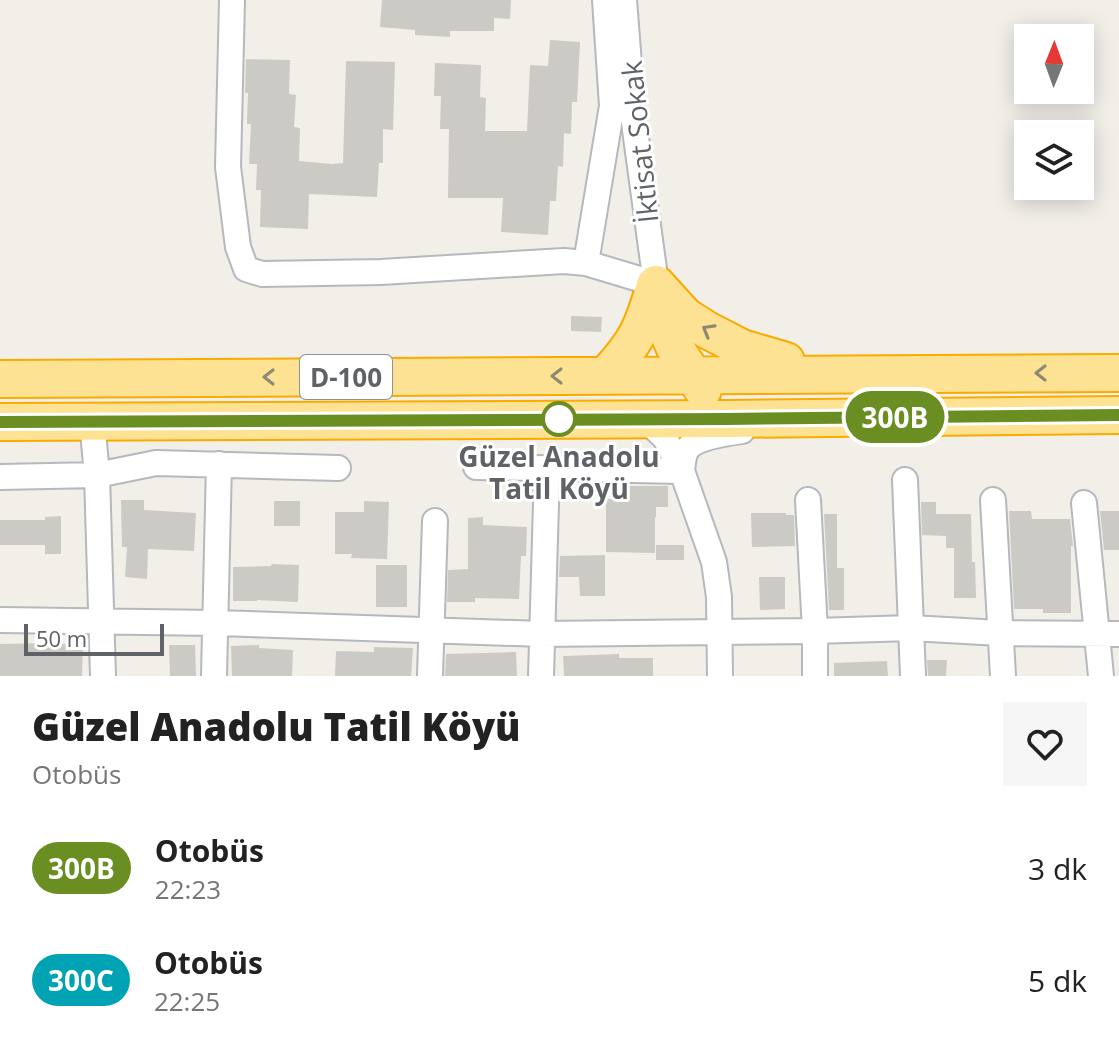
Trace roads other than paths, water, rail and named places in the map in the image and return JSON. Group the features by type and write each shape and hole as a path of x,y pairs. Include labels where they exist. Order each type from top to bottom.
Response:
{"highway":[{"path":"656,284 685,316 742,348 834,374"},
{"path":"656,284 664,323 674,346 725,419"},
{"path":"605,376 634,342 645,321 656,284"},
{"name":"D-100","path":"0,379 1119,373"},
{"name":"D-100","path":"0,422 1119,415"}],"street":[{"path":"232,0 228,167 238,247 246,269 262,274 381,272 564,261 586,263 656,284"},
{"path":"586,263 612,106 605,0"},
{"name":"İktisat Sokak","path":"624,0 633,115 656,284"},
{"path":"644,418 665,438 682,471 714,562 721,631 720,676"},
{"path":"682,471 684,455 690,446 716,435 801,418"},
{"path":"92,421 97,475 103,676"},
{"path":"0,477 97,475 156,463 338,468"},
{"path":"214,676 219,464"},
{"path":"476,467 682,471"},
{"path":"541,676 547,469"},
{"path":"905,480 913,676"},
{"path":"808,500 815,676"},
{"path":"993,500 1003,676"},
{"path":"1084,503 1108,634 1101,676"},
{"path":"430,676 435,521"},
{"path":"0,620 102,620 542,634 911,628 1108,634"}],"place":[{"name":"Güzel Anadolu Tatil Köyü","path":"559,419"}]}
